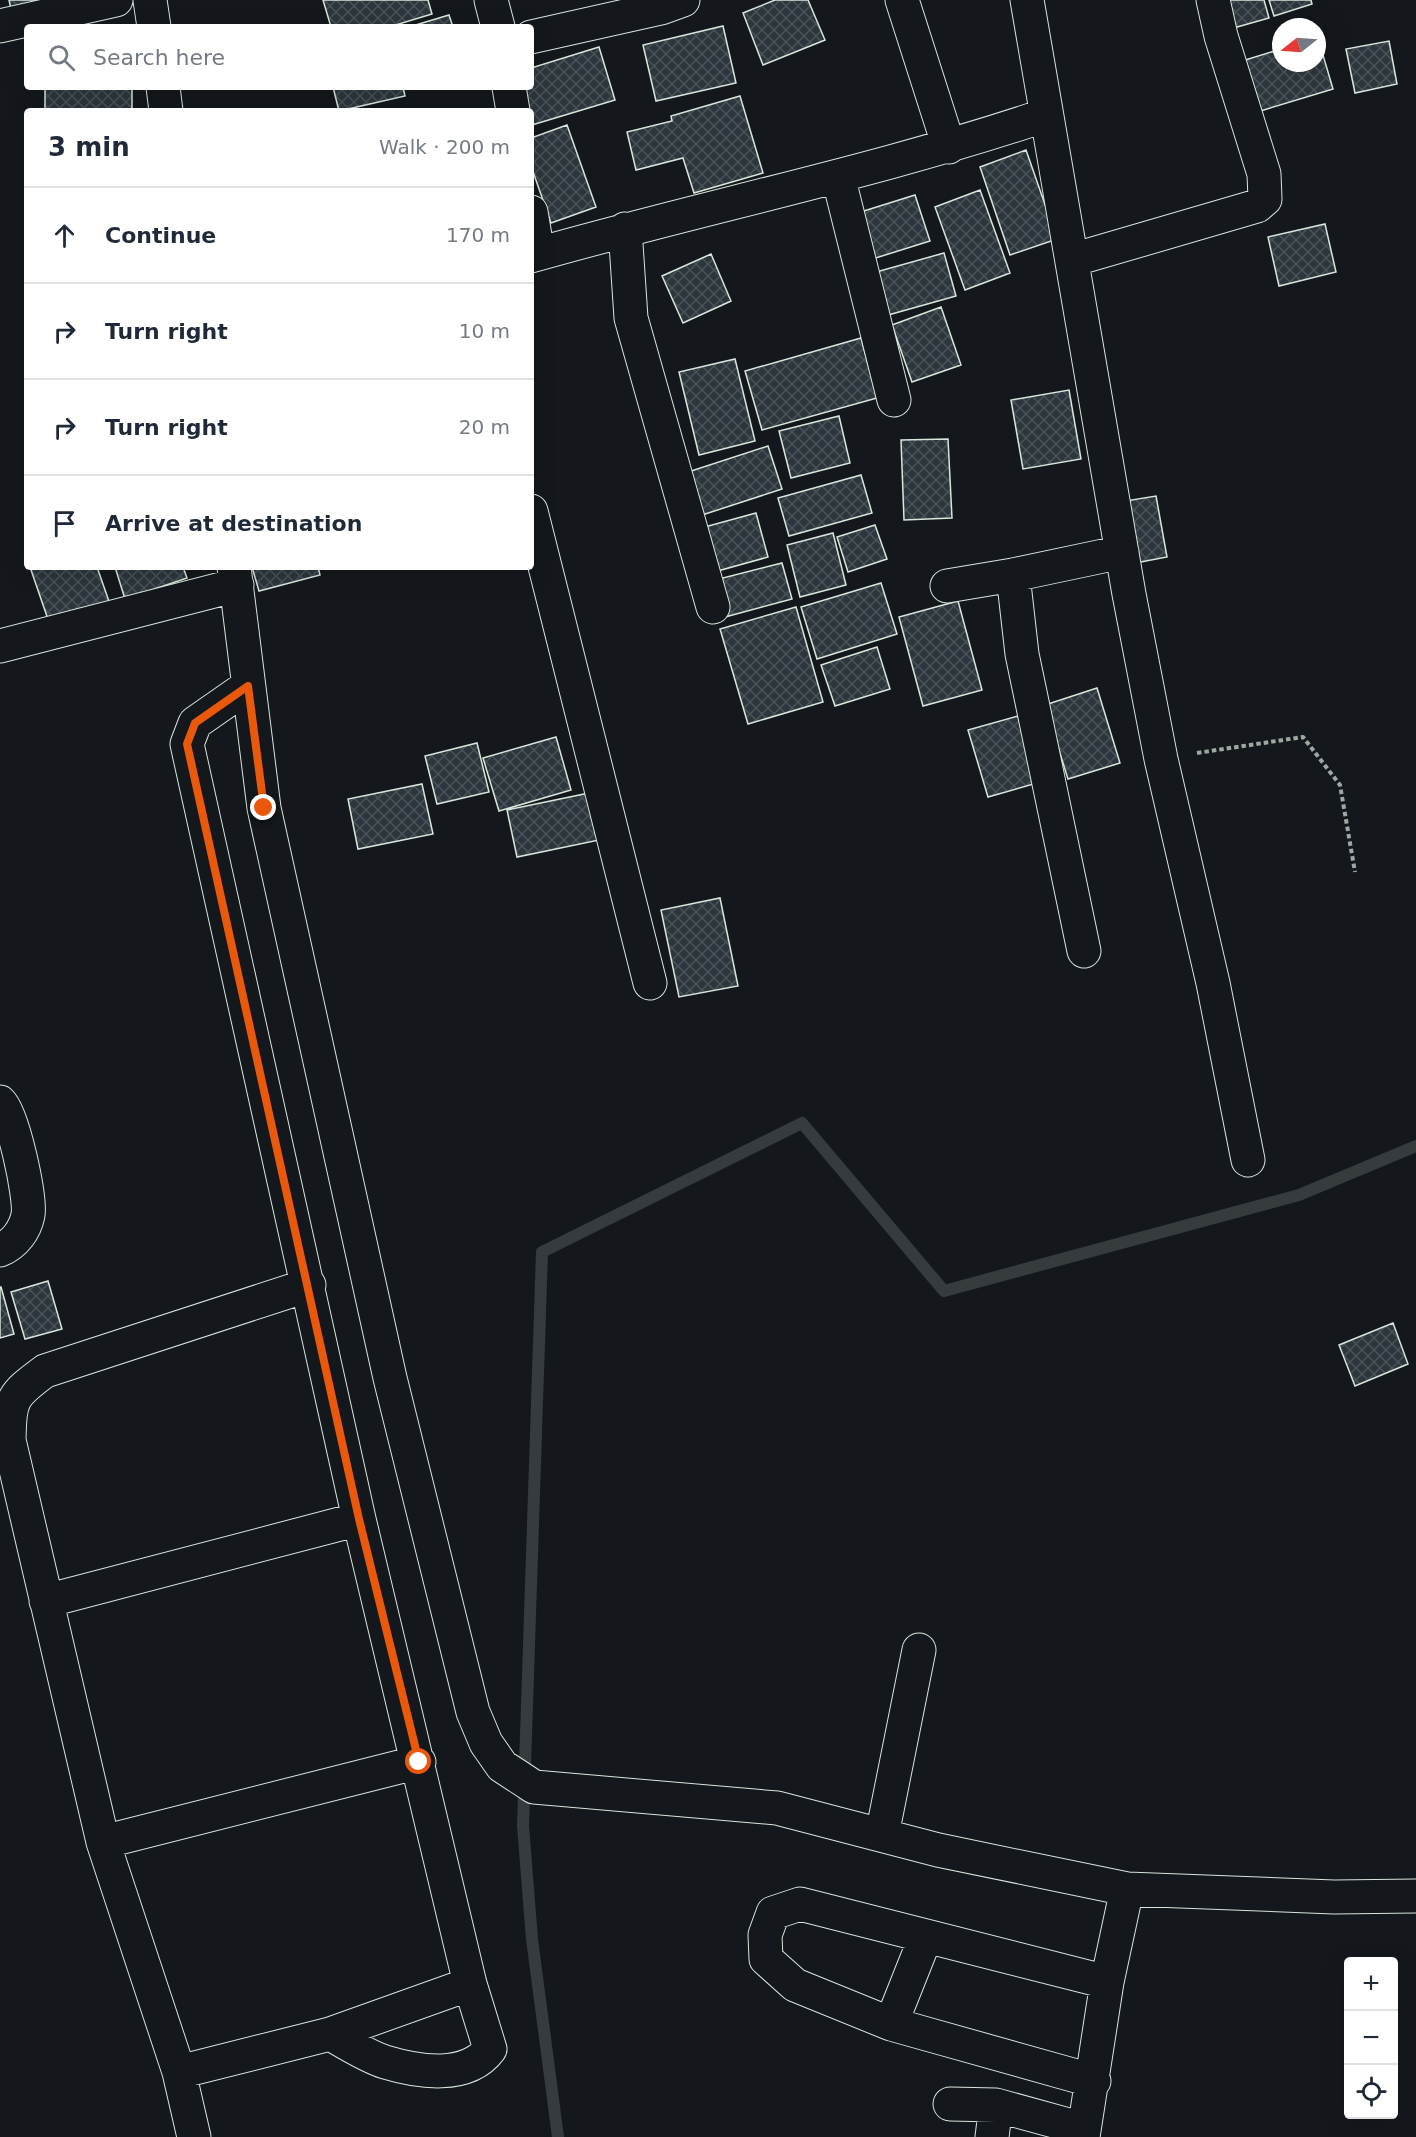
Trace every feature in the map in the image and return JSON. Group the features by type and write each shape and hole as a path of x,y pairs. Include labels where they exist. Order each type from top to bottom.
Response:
{"street":[{"path":"0,26 116,0"},
{"path":"150,0 154,24"},
{"path":"491,0 497,24"},
{"path":"534,36 661,8 683,0"},
{"path":"902,0 949,147"},
{"path":"1027,0 1122,552 1161,759 1213,983 1248,1161"},
{"path":"1072,260 1257,206 1264,199 1264,174 1221,36 1213,0"},
{"path":"163,90 166,108"},
{"path":"510,90 512,108"},
{"path":"535,255 625,229 949,147 1046,115"},
{"path":"838,176 894,400"},
{"path":"625,229 631,318 713,607"},
{"path":"534,523 650,983"},
{"path":"947,586 1122,552"},
{"path":"1013,575 1022,654 1084,951"},
{"path":"0,646 235,576 264,808 390,1378 473,1712 486,1743 502,1766 534,1787 777,1808 938,1850 1127,1889 1334,1897 1416,1896"},
{"path":"248,686 195,723 187,744 291,1220 309,1285 359,1519 419,1762 470,1984 490,2049 482,2060 469,2066 440,2071 384,2061 330,2034"},
{"path":"0,1102 16,1134 29,1213 22,1233 0,1250"},
{"path":"194,2137 179,2072 103,1842 9,1440 10,1414 14,1397 45,1371 309,1285"},
{"path":"46,1601 359,1519"},
{"path":"882,1835 919,1650"},
{"path":"103,1842 419,1762"},
{"path":"950,2104 996,2105 1083,2133 1094,2081 1107,1982 1127,1889"},
{"path":"1094,2081 891,2024 795,1985 766,1959 765,1935 772,1913 800,1904 1107,1982"},
{"path":"891,2024 926,1936"},
{"path":"179,2072 330,2034 470,1984"},
{"path":"992,2137 996,2105"}],"path":[{"path":"1161,759 1303,737 1340,785 1355,872"}],"building":[{"path":"9,0 51,0 11,9"},
{"path":"323,0 428,0 432,14 399,24 330,24"},
{"path":"775,0 808,0 825,40 763,65 743,13"},
{"path":"1222,0 1264,0 1269,18 1230,29"},
{"path":"1269,0 1311,0 1312,4 1274,16"},
{"path":"449,15 452,24 419,24"},
{"path":"723,26 736,83 656,101 643,45"},
{"path":"1389,41 1397,84 1355,93 1346,49"},
{"path":"599,47 615,100 534,124 534,108 527,108 521,90 534,90 534,67"},
{"path":"1272,52 1272,72 1326,72 1326,65 1333,89 1257,112 1242,61"},
{"path":"45,90 132,90 132,108 45,108"},
{"path":"334,90 404,90 405,96 352,108 338,108"},
{"path":"740,96 763,173 694,193 683,158 636,170 627,132 672,121 671,116"},
{"path":"567,125 596,207 551,223 534,175 534,137"},
{"path":"1026,150 1057,239 1010,255 980,167"},
{"path":"980,190 1010,273 965,290 935,207"},
{"path":"915,195 930,241 866,261 851,215"},
{"path":"1325,224 1336,272 1279,286 1268,237"},
{"path":"944,253 956,296 881,317 869,274"},
{"path":"711,254 731,301 683,323 662,276"},
{"path":"941,307 961,365 912,382 892,325"},
{"path":"861,338 877,398 762,430 745,371"},
{"path":"735,359 755,441 699,455 679,372"},
{"path":"1069,390 1081,459 1023,469 1011,400"},
{"path":"839,416 850,463 791,478 779,431"},
{"path":"948,439 952,518 904,520 901,440"},
{"path":"768,446 782,489 699,516 685,473"},
{"path":"861,475 872,513 789,536 778,498"},
{"path":"1156,496 1167,557 1130,564 1119,502"},
{"path":"756,513 768,557 714,572 701,528"},
{"path":"875,525 887,559 848,572 837,537"},
{"path":"833,533 846,585 800,597 787,545"},
{"path":"782,563 792,599 725,617 715,580"},
{"path":"31,570 98,570 111,607 51,628"},
{"path":"116,570 184,570 187,578 125,599"},
{"path":"253,570 319,570 320,575 259,591"},
{"path":"881,583 897,634 817,659 801,607"},
{"path":"958,601 982,690 923,706 899,617"},
{"path":"796,607 823,702 748,724 720,629"},
{"path":"877,647 890,689 835,706 821,665"},
{"path":"1097,688 1120,763 1068,779 1045,705"},
{"path":"1018,716 1037,783 988,797 968,730"},
{"path":"556,737 571,790 499,811 483,758"},
{"path":"477,743 489,792 437,804 425,756"},
{"path":"422,784 433,834 358,849 348,799"},
{"path":"594,792 604,839 517,857 507,810"},
{"path":"720,898 738,986 679,997 661,910"},
{"path":"48,1281 62,1329 25,1339 11,1292"},
{"path":"0,1287 14,1334 0,1338"},
{"path":"1393,1323 1408,1364 1355,1386 1339,1345"}],"waterway":[{"path":"558,2137 532,1939 523,1826 542,1252 802,1123 944,1291 1299,1195 1416,1146"}],"route":[{"path":"264,808 248,686 195,723 187,744 291,1220 309,1285 359,1519 419,1762"}]}
